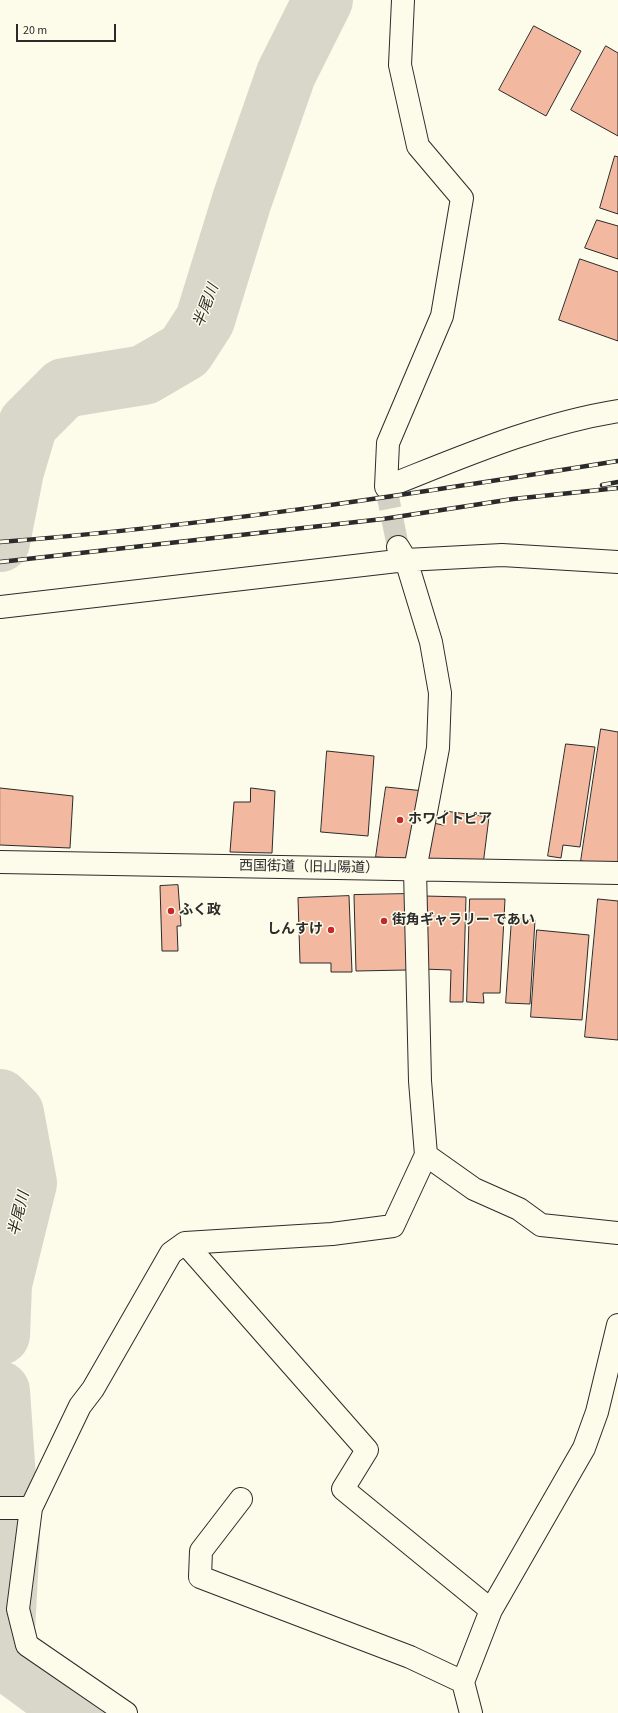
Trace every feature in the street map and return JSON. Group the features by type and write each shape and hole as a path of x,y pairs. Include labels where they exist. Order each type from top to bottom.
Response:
{"street":[{"path":"403,0 400,65 418,146 462,198 442,316 388,443 386,486 506,440 580,417 618,411"},
{"path":"0,607 402,554 502,555 618,562"},
{"path":"126,1713 27,1645 18,1609 30,1508 80,1406 93,1389 171,1253 185,1243 332,1234 393,1226 426,1155 420,1081 415,870 438,748 440,693 431,642 402,554"},
{"name":"西国街道（旧山陽道）","path":"0,862 618,873"},
{"path":"426,1155 474,1189 518,1209 542,1225 618,1233"},
{"path":"185,1243 367,1450 343,1489 492,1610"},
{"path":"471,1713 463,1682 492,1610 584,1448 597,1412 618,1325"},
{"path":"241,1499 202,1551 200,1577 410,1657 463,1682"},
{"path":"0,1508 30,1508"}],"building":[{"path":"534,26 581,51 546,116 499,90"},
{"path":"606,46 618,53 618,136 571,110"},
{"path":"615,156 618,157 618,214 600,208"},
{"path":"597,220 618,226 618,259 585,248"},
{"path":"580,259 618,272 618,341 559,320"},
{"path":"601,729 618,732 618,866 581,861"},
{"path":"566,744 595,747 580,847 563,845 561,858 548,856"},
{"path":"327,751 374,756 368,836 321,832"},
{"path":"386,787 424,791 413,859 376,857"},
{"path":"0,788 73,796 70,848 0,845"},
{"path":"251,788 275,791 272,853 230,852 234,802 250,802"},
{"path":"445,811 489,817 483,865 426,859 433,823 443,825"},
{"path":"178,885 181,926 177,926 178,951 162,951 160,886"},
{"path":"406,894 407,970 356,971 354,895"},
{"path":"349,896 352,972 331,972 331,963 300,963 298,898"},
{"path":"424,896 466,897 463,1002 450,1002 451,970 422,969"},
{"path":"470,899 505,899 500,993 483,993 484,1003 467,1002"},
{"path":"598,899 618,901 618,1040 585,1037"},
{"path":"512,918 535,920 530,1004 506,1003"},
{"path":"537,930 589,935 582,1020 531,1017"}],"waterway":[{"name":"半尾川","path":"0,542 14,471 28,424 64,388 144,375 185,351 205,320 242,200 286,74 323,0"},
{"name":"半尾川","path":"0,1099 14,1113 27,1183 2,1284 0,1335"},
{"name":"半尾川","path":"0,1391 10,1537 5,1631 13,1666 77,1713"}],"tunnel":[{"path":"386,487 398,547"}],"railway":[{"path":"0,542 155,527 310,508 618,461"},
{"path":"602,485 618,482"},
{"path":"0,562 383,519 513,499 618,488"}],"place":[{"name":"ホワイトピア","path":"400,820"},
{"name":"ふく政","path":"171,911"},
{"name":"街角ギャラリー であい","path":"384,921"},
{"name":"しんすけ","path":"331,930"}]}
